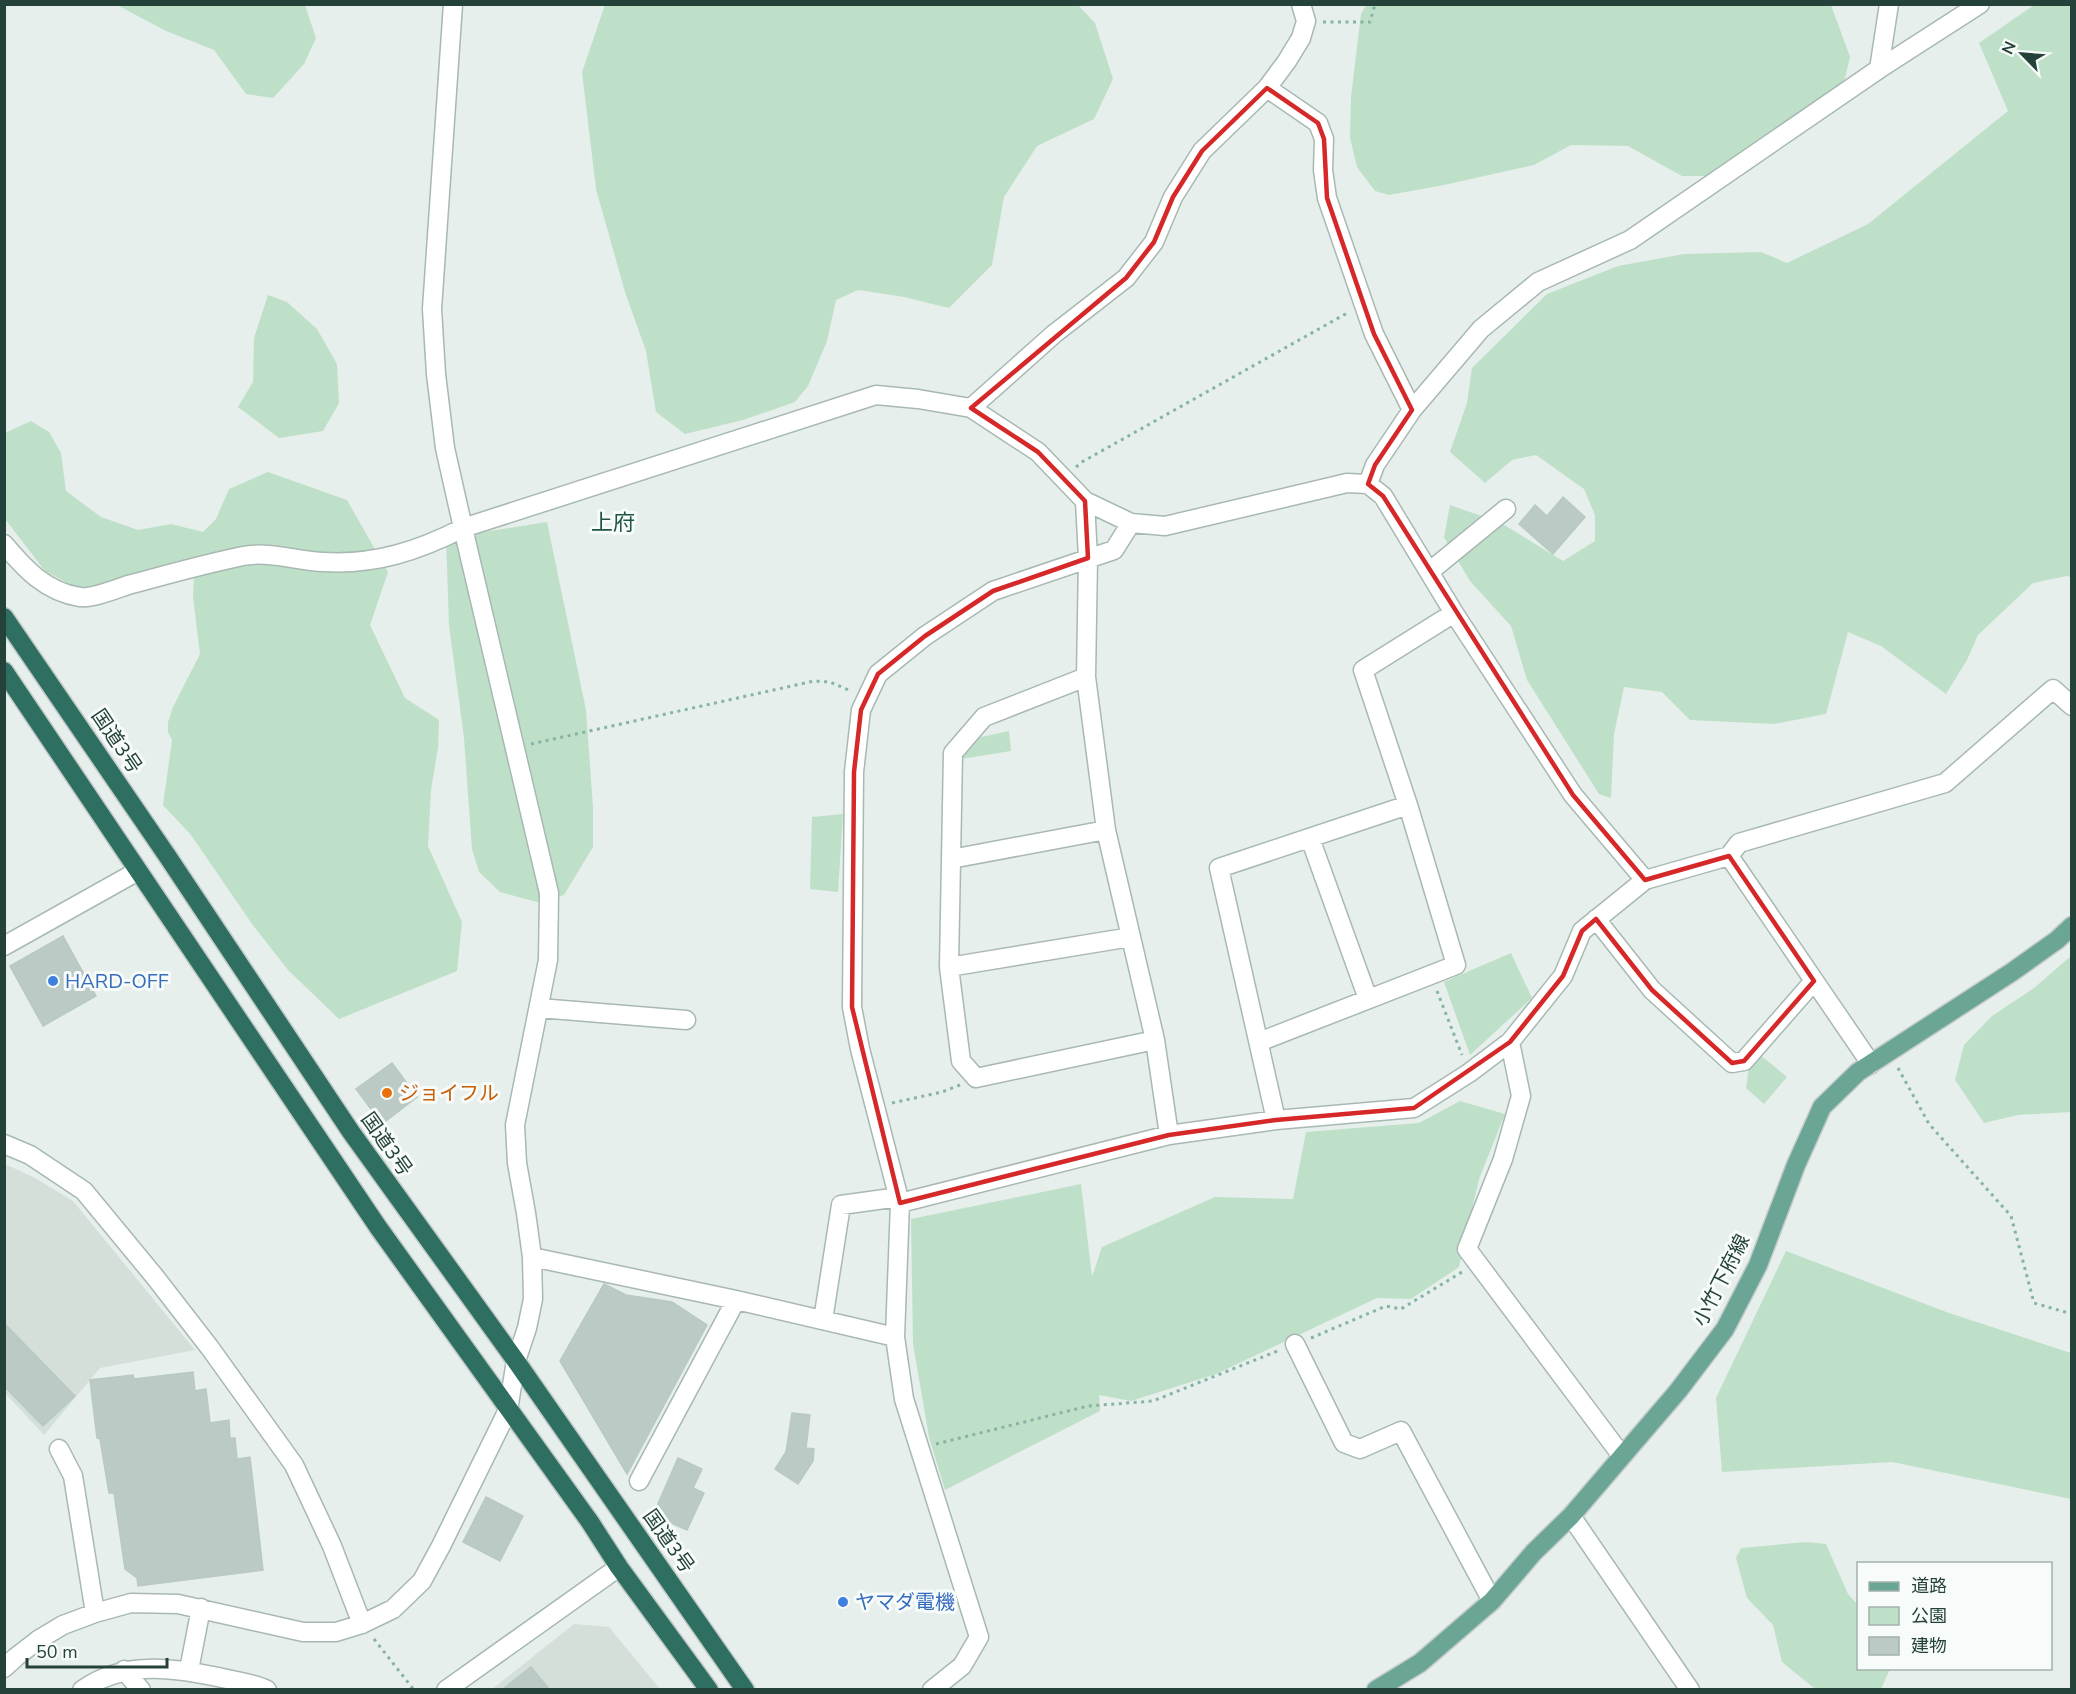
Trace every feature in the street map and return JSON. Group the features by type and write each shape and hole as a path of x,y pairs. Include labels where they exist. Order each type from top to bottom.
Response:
{"highway":[{"name":"国道3号","path":"4,617 168,857 351,1132 516,1361 745,1689"},
{"path":"4,671 378,1227 590,1522 619,1567 709,1689"}],"main road":[{"name":"小竹下府線","path":"1376,1689 1420,1663 1492,1601 1534,1552 1571,1516 1678,1391 1725,1329 1758,1265 1796,1165 1822,1107 1858,1072 2012,972 2072,926"}],"street":[{"path":"8,1657 63,1625 131,1603 178,1604 303,1632 336,1632 362,1624 393,1609 422,1581 508,1410 516,1361 527,1328 533,1299 532,1257 517,1163 515,1125 548,960 549,893 463,528 444,437 435,374 432,309 453,4"},
{"path":"1879,69 1890,4"},
{"path":"1368,483 1374,465 1412,410 1481,329 1538,282 1630,240 1879,69 1980,4"},
{"path":"971,408 1054,334 1126,278 1154,242 1173,197 1203,151 1267,88 1301,38 1304,13"},
{"path":"1267,88 1318,123 1324,139 1323,170 1328,198 1374,334 1412,410"},
{"path":"4,544 39,581 59,593 83,598 245,555 270,554 323,562 386,559 440,540 463,528 876,395 971,408 1038,452 1085,501 1131,523 1165,526 1347,483 1368,483 1383,496 1455,613 1573,795 1645,880"},
{"path":"1085,501 1088,558 1086,677 1106,830 1155,1040 1169,1135"},
{"path":"1429,572 1506,509"},
{"path":"932,1689 962,1666 979,1637 904,1399 895,1337 900,1200 860,1049 852,1007 854,772 861,710 878,674 925,636 993,591 1114,550 1131,523"},
{"path":"1259,1041 1456,965 1408,805 1363,670 1455,613"},
{"path":"1086,677 984,717 953,753 949,967 961,1060 976,1078 1155,1040"},
{"path":"823,1320 841,1205 900,1200 1169,1135 1276,1120 1414,1108 1469,1073 1510,1042 1563,976 1582,931 1645,880 1729,856 1739,843 1945,783 2053,689 2072,706"},
{"path":"1276,1120 1219,868 1408,805"},
{"path":"951,859 1106,830"},
{"path":"1310,838 1368,999"},
{"path":"1729,856 1871,1064"},
{"path":"4,946 138,871"},
{"path":"1596,919 1652,990 1732,1063 1744,1061 1814,981"},
{"path":"949,967 1131,937"},
{"path":"538,1008 686,1020"},
{"path":"1510,1042 1521,1096 1503,1159 1467,1249 1622,1456"},
{"path":"4,1143 30,1155 84,1191 210,1348 294,1465 332,1546 362,1624"},
{"path":"532,1257 736,1300 895,1337"},
{"path":"639,1481 736,1300"},
{"path":"1295,1344 1344,1443 1360,1449 1401,1431 1492,1601"},
{"path":"59,1449 73,1476 95,1613"},
{"path":"1571,1516 1690,1689"},
{"path":"446,1689 619,1567"},
{"path":"189,1670 201,1608"},
{"path":"82,1689 124,1670 162,1668 189,1670 267,1689"},
{"path":"124,1670 141,1689"}],"path":[{"path":"1304,13 1370,22 1376,4"},
{"path":"1063,478 1082,462 1364,303"},
{"path":"514,747 814,681 830,682 867,698"},
{"path":"1431,975 1469,1073"},
{"path":"1890,1053 1929,1124 2011,1216 2034,1303 2072,1314"},
{"path":"875,1107 942,1092 976,1078"},
{"path":"919,1448 1088,1406 1153,1401 1386,1306 1401,1309 1461,1273 1467,1249"},
{"path":"362,1624 414,1689"}],"highlighted area":[{"path":"1267,88 1318,123 1324,139 1327,198 1374,334 1412,410 1375,465 1368,484 1383,496 1573,795 1645,880 1729,856 1814,981 1744,1061 1732,1063 1652,990 1596,919 1582,931 1563,976 1510,1042 1414,1108 1276,1120 1169,1135 900,1203 852,1007 854,772 861,710 878,674 925,636 993,591 1088,558 1085,501 1038,452 971,408 1126,278 1154,242 1173,197 1202,151"}],"shaded area":[{"path":"5,1164 35,1178 73,1201 195,1350 100,1368 44,1435 5,1393"},
{"path":"574,1624 609,1627 660,1689 491,1690"}],"green space":[{"path":"117,5 305,5 316,38 304,64 273,98 246,94 214,50 166,31"},
{"path":"605,5 1078,5 1095,23 1113,79 1094,119 1037,146 1004,197 992,265 949,308 904,297 858,290 836,300 827,341 808,386 795,402 743,420 685,434 656,412 646,351 625,292 596,189 582,72"},
{"path":"1366,5 1831,5 1850,57 1841,95 1707,176 1682,176 1628,146 1571,145 1534,165 1389,195 1375,191 1357,167 1350,138 1351,97 1361,14"},
{"path":"2034,5 2071,5 2071,577 2033,583 1978,635 1967,660 1946,694 1881,646 1848,632 1826,714 1774,724 1690,720 1662,692 1624,687 1614,734 1611,798 1599,794 1527,680 1511,626 1470,581 1444,537 1450,505 1501,523 1563,561 1595,541 1595,515 1584,489 1536,455 1512,460 1485,483 1450,452 1467,403 1472,368 1547,294 1618,266 1684,254 1761,252 1787,263 1868,224 2008,111 1979,43"},
{"path":"268,295 287,302 317,329 337,364 339,403 323,431 279,438 238,407 253,382 254,338"},
{"path":"31,421 49,432 61,453 66,491 101,517 138,530 171,524 203,532 216,519 229,489 268,472 347,500 388,572 370,625 405,698 439,720 438,748 431,790 428,846 462,922 457,971 339,1019 288,970 252,924 191,835 163,805 172,740 168,732 168,722 173,707 200,654 193,597 194,576 157,568 120,589 84,592 45,571 5,519 5,433"},
{"path":"547,522 586,710 593,807 593,847 564,895 537,902 500,892 479,872 472,849 464,738 449,625 446,538"},
{"path":"1009,731 1011,751 961,759 972,739"},
{"path":"843,814 838,892 810,889 812,817"},
{"path":"1511,953 1532,998 1470,1055 1444,982"},
{"path":"2071,956 2071,1112 2018,1115 1984,1123 1955,1080 1964,1045 1992,1016 2034,988"},
{"path":"1759,1054 1787,1077 1764,1104 1746,1088 1749,1067"},
{"path":"1460,1101 1505,1114 1479,1179 1459,1267 1411,1299 1377,1298 1216,1374 1131,1401 1099,1395 1100,1411 945,1490 929,1437 913,1344 911,1219 1081,1184 1092,1277 1102,1247 1215,1197 1293,1199 1306,1132 1419,1123"},
{"path":"1786,1251 1949,1313 2071,1353 2071,1499 1892,1462 1722,1472 1716,1398"},
{"path":"1806,1542 1826,1544 1848,1594 1857,1604 1857,1670 1890,1670 1881,1689 1815,1689 1782,1662 1773,1625 1747,1598 1736,1558 1741,1548"}],"building":[{"path":"1563,497 1585,517 1553,554 1519,524 1535,505 1547,516"},
{"name":"HARD-OFF","path":"63,936 96,996 43,1026 10,966"},
{"name":"ジョイフル","path":"392,1063 417,1097 382,1124 356,1089"},
{"path":"604,1284 626,1295 672,1302 707,1325 627,1474 560,1361"},
{"path":"4,1323 75,1396 43,1426 4,1386"},
{"path":"193,1372 195,1391 206,1389 210,1423 229,1420 230,1438 235,1438 237,1459 250,1457 263,1570 138,1586 137,1578 125,1569 114,1493 109,1493 100,1439 97,1438 90,1380 133,1375 134,1379"},
{"path":"792,1413 810,1415 806,1448 814,1449 813,1461 798,1484 775,1469 786,1452"},
{"path":"678,1458 702,1469 693,1488 704,1493 687,1530 653,1515"},
{"path":"486,1497 523,1516 500,1561 463,1542"},
{"path":"531,1667 549,1689 503,1689"}],"place":[{"name":"HARD-OFF","path":"53,981"},
{"name":"ジョイフル","path":"387,1093"},
{"name":"ヤマダ電機","path":"843,1602"}],"district":[{"name":"上府","path":"613,522"}]}
